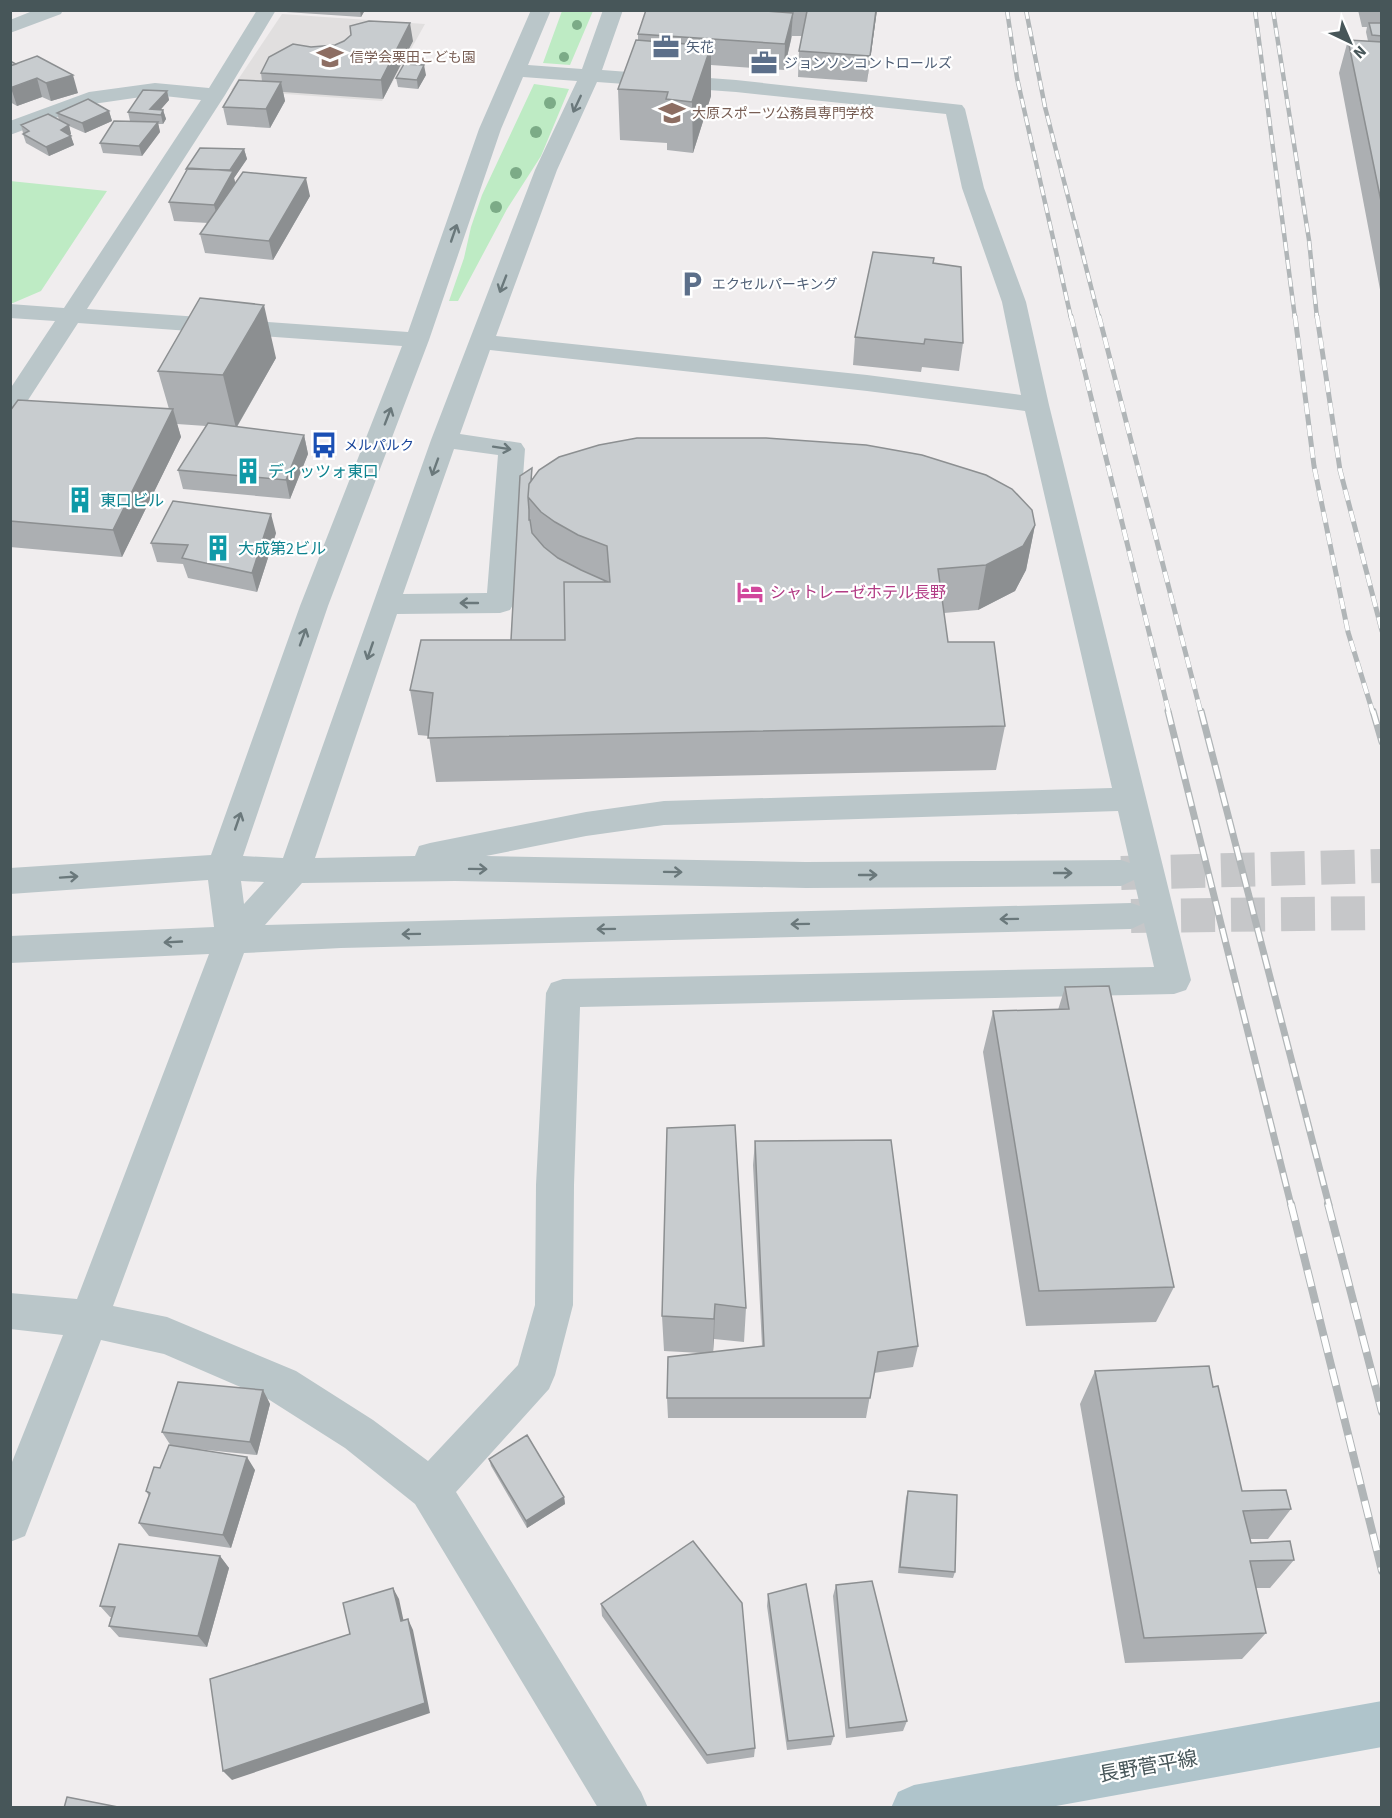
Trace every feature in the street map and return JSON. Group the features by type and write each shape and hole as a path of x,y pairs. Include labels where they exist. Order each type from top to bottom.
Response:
{"main road":[{"name":"長野菅平線","path":"914,1808 1382,1724"}],"street":[{"path":"10,27 54,10"},
{"path":"10,410 215,95 267,10"},
{"path":"232,939 223,867 314,606 417,340 490,129 541,10"},
{"path":"10,1521 232,939 294,871 314,820 444,440 546,170 590,77 614,10"},
{"path":"430,1489 535,1375 554,1305 555,1185 563,993 1174,980 1036,405 1014,302 973,188 955,109 736,86 517,70"},
{"path":"10,129 89,98 155,90 215,95"},
{"path":"10,311 417,340"},
{"path":"481,342 856,382 1036,405"},
{"path":"386,604 500,603 512,449 444,440"},
{"path":"370,870 459,848 586,824 664,813 1132,799"},
{"path":"10,881 223,867 294,871 455,868 806,875 1121,873"},
{"path":"10,950 232,939 1131,916"},
{"path":"10,1311 89,1318 167,1336 282,1385 359,1434 430,1489 625,1808"}],"shaded area":[{"name":"信学会栗田こども園","path":"282,14 425,24 382,101 231,90"}],"green space":[{"path":"562,11 593,11 570,65 543,63"},
{"path":"534,84 569,89 541,156 507,209 458,301 449,301 482,195"},
{"path":"10,181 107,191 41,291 13,303 10,303"}],"building":[{"path":"646,10 751,10 793,13 785,44 638,34"},
{"path":"801,10 876,10 870,56 799,51 807,11"},
{"path":"369,21 410,23 381,80 261,73 269,57 293,44 311,47 335,45 351,35 350,26"},
{"path":"1369,23 1382,23 1382,36 1372,35"},
{"path":"636,40 711,46 692,102 666,99 668,92 618,89"},
{"path":"1348,40 1382,42 1382,206"},
{"path":"37,56 73,75 46,83 37,78 10,88 10,66"},
{"path":"404,64 424,65 417,80 396,78"},
{"path":"239,80 281,82 266,109 223,107"},
{"path":"143,90 167,91 150,109 163,110 161,115 128,112"},
{"path":"88,99 109,111 82,123 57,113"},
{"path":"48,114 69,125 61,130 71,136 46,147 23,134 29,131 21,125"},
{"path":"114,121 158,122 139,146 100,143"},
{"path":"200,148 244,149 230,170 186,169"},
{"path":"188,168 233,171 214,205 169,202"},
{"path":"243,172 306,178 269,241 200,234"},
{"path":"873,252 934,258 933,263 961,267 963,343 925,339 924,344 855,337"},
{"path":"200,298 264,305 223,375 158,371"},
{"name":"東口ビル","path":"18,400 173,409 113,530 10,521 10,411"},
{"path":"208,423 304,435 286,480 178,470"},
{"path":"637,438 766,438 866,445 922,455 986,475 1012,489 1032,510 1035,525 1023,546 986,565 938,569 948,642 994,642 1005,726 428,738 433,693 410,690 421,640 565,640 564,582 610,582 607,546 578,535 541,512 528,497 529,484 539,470 559,457 599,445"},
{"path":"532,468 528,497 532,533 558,558 608,582 564,582 565,640 511,640 520,476"},
{"path":"173,501 271,514 252,573 182,558 188,545 151,543"},
{"path":"1109,986 1174,1287 1039,1291 993,1011 1069,1009 1065,987"},
{"path":"735,1125 746,1308 715,1304 714,1319 662,1316 667,1128"},
{"path":"891,1140 918,1346 878,1352 870,1398 667,1398 668,1357 764,1346 755,1141"},
{"path":"1209,1366 1213,1387 1218,1386 1242,1491 1286,1490 1291,1509 1243,1511 1251,1543 1290,1541 1294,1560 1250,1561 1266,1633 1144,1638 1095,1371"},
{"path":"178,1382 263,1390 250,1442 162,1432"},
{"path":"527,1435 564,1497 526,1521 489,1459"},
{"path":"169,1445 247,1457 223,1535 139,1523 150,1493 146,1491 154,1467 160,1468"},
{"path":"908,1491 957,1495 955,1572 900,1567"},
{"path":"693,1541 742,1603 755,1748 707,1755 601,1604"},
{"path":"119,1544 220,1556 198,1636 109,1626 115,1607 100,1606"},
{"path":"872,1581 907,1721 849,1728 836,1585"},
{"path":"806,1584 834,1736 788,1741 768,1594"},
{"path":"393,1588 401,1621 408,1619 425,1703 223,1771 210,1679 350,1634 343,1603"},
{"path":"67,1797 123,1808 64,1808"}],"tunnel":[{"path":"1121,873 1382,866"},
{"path":"1131,916 1382,913"}],"railway":[{"path":"1007,10 1017,78 1071,318"},
{"path":"1026,10 1045,107 1099,318"},
{"path":"1255,10 1295,318"},
{"path":"1273,10 1309,240 1317,318"},
{"path":"1071,316 1169,713"},
{"path":"1099,316 1201,713"},
{"path":"1295,316 1314,466 1348,632 1373,713"},
{"path":"1317,316 1340,470 1382,631"},
{"path":"1168,711 1291,1205"},
{"path":"1201,711 1329,1205"},
{"path":"1373,711 1382,742"},
{"path":"1291,1204 1382,1571"},
{"path":"1328,1204 1382,1412"}],"place":[{"name":"矢花","path":"666,47"},
{"name":"信学会栗田こども園","path":"330,57"},
{"name":"ジョンソンコントロールズ","path":"764,63"},
{"name":"大原スポーツ公務員専門学校","path":"672,113"},
{"name":"エクセルパーキング","path":"692,284"},
{"name":"メルパルク","path":"324,445"},
{"name":"ディッツォ東口","path":"248,471"},
{"name":"東口ビル","path":"80,500"},
{"name":"大成第2ビル","path":"218,548"},
{"name":"シャトレーゼホテル長野","path":"750,592"}]}
